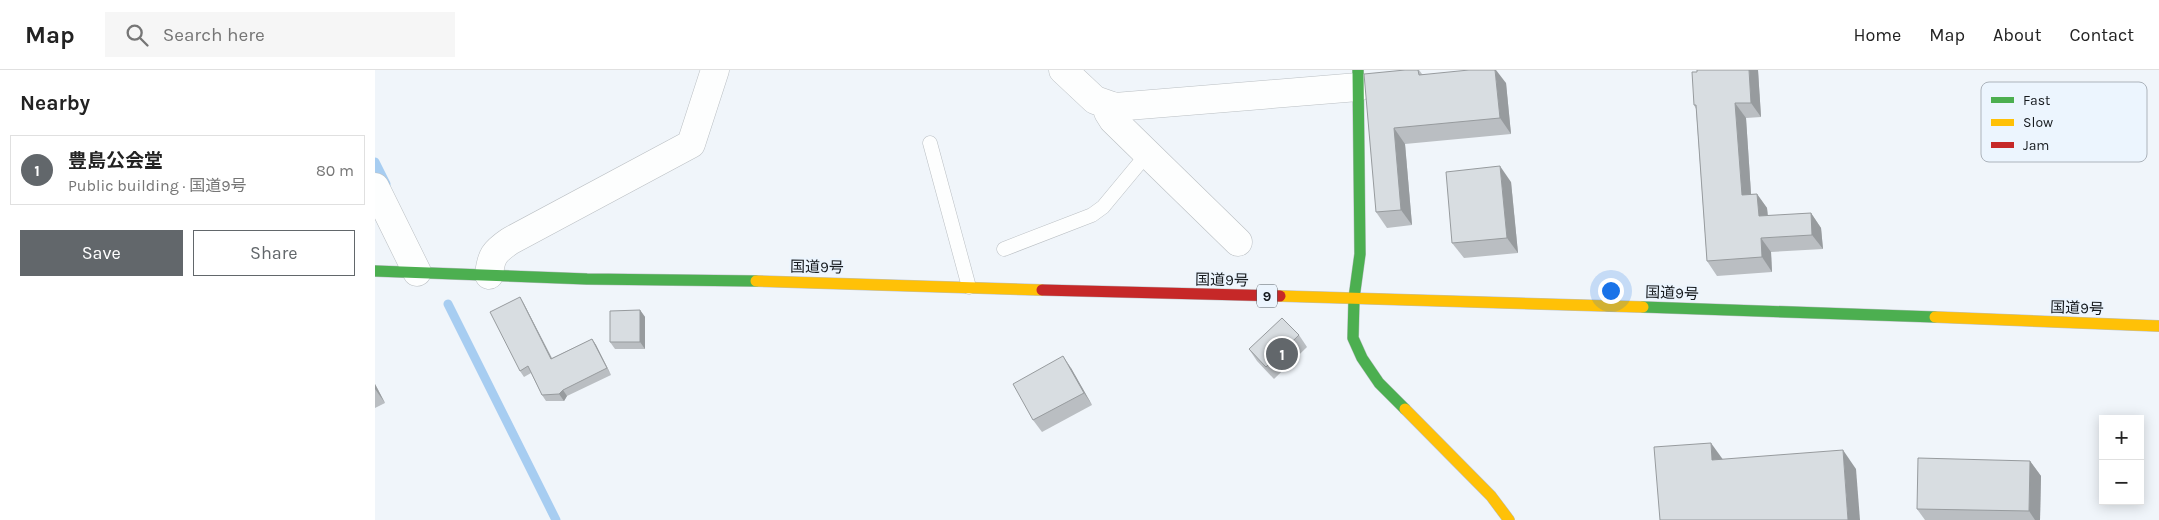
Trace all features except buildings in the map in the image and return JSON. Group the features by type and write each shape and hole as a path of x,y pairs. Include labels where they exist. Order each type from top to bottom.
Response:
{"main road":[{"path":"1358,79 1360,254 1354,298 1353,338 1362,358 1379,383 1491,496 1509,520"},
{"name":"国道9号","path":"375,271 587,279 860,283 1193,295 1354,298 2159,326"}],"street":[{"path":"489,275 491,258 498,249 509,241 691,144 715,70"},
{"path":"1063,70 1095,100 1109,106 1129,106 1358,79"},
{"path":"1109,106 1109,116 1238,242"},
{"path":"375,187 417,272"}],"lane":[{"path":"930,143 969,287"},
{"path":"1004,249 1092,215 1103,207 1147,154"}],"waterway":[{"path":"375,162 386,184"},
{"path":"448,304 556,520"}],"traffic: fast":[{"path":"1358,70 1360,254 1354,298 1353,338 1362,358 1379,383 1405,409"},
{"path":"375,271 587,279 756,281"},
{"path":"1643,307 1935,317"}],"traffic: slow":[{"path":"756,281 1042,290"},
{"path":"1280,296 1643,307"},
{"path":"1935,317 2159,326"},
{"path":"1405,409 1491,496 1509,520"}],"traffic: jam":[{"path":"1042,290 1280,296"}],"place":[{"name":"豊島公会堂","path":"1282,354"}]}
